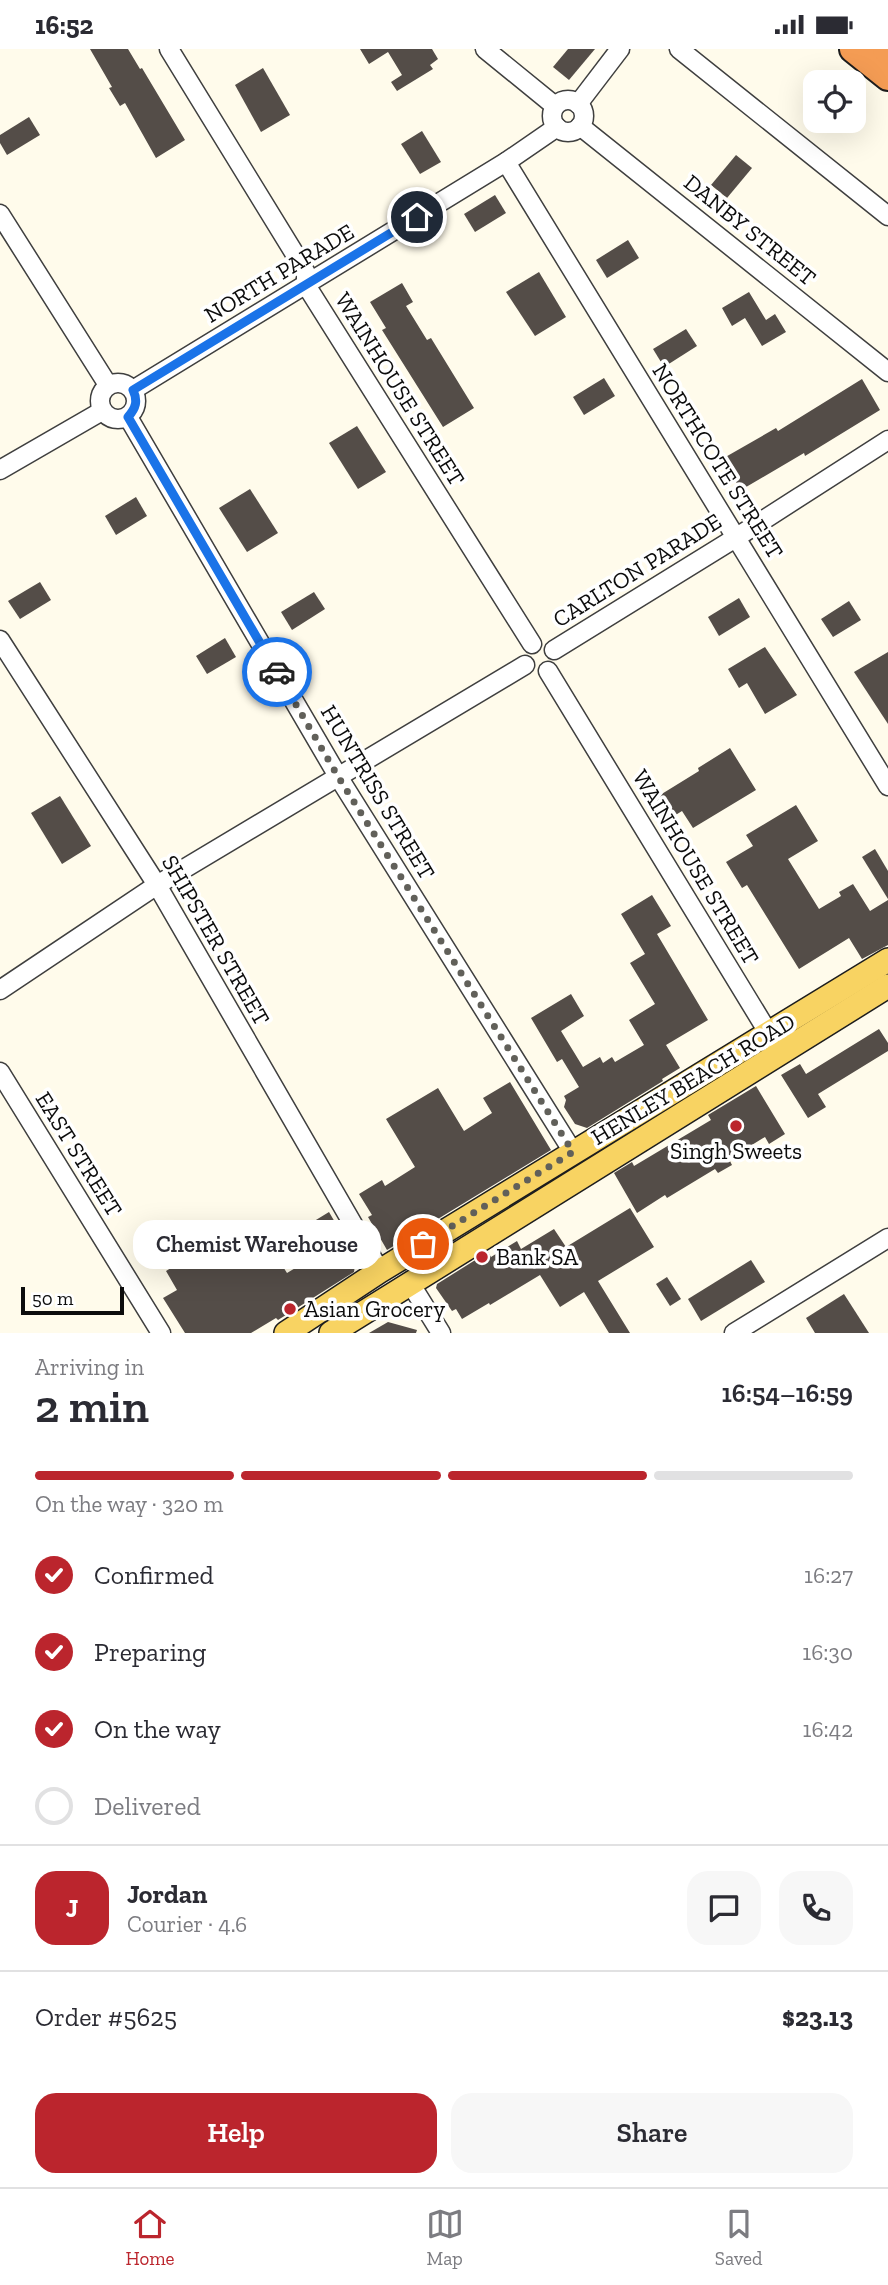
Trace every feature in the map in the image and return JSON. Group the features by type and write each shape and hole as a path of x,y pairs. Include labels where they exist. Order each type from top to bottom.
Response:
{"highway":[{"path":"857,50 888,77"}],"main road":[{"name":"HENLEY BEACH ROAD","path":"286,1333 380,1271 768,1033 886,971"},
{"name":"HENLEY BEACH ROAD","path":"331,1333 781,1053 886,971"}],"street":[{"name":"WAINHOUSE STREET","path":"169,49 301,264 306,273 306,285 532,644"},
{"path":"485,49 555,106"},
{"path":"578,104 620,49"},
{"path":"678,49 888,216"},
{"path":"564,100 578,104 583,114 580,126 570,131 557,127 552,114 555,106 564,100"},
{"name":"DANBY STREET","path":"580,126 888,372"},
{"name":"NORTH PARADE","path":"133,390 506,162 557,127"},
{"name":"NORTHCOTE STREET","path":"506,162 888,786"},
{"path":"0,214 108,386"},
{"path":"115,383 125,384 133,390 136,398 135,409 128,417 118,420 108,417 102,411 101,394 108,386 115,383"},
{"path":"0,470 102,411"},
{"name":"HUNTRISS STREET","path":"128,417 339,778 573,1152"},
{"name":"CARLTON PARADE","path":"554,650 888,440"},
{"name":"SHIPSTER STREET","path":"0,640 157,885 380,1271"},
{"path":"532,644 548,644 554,650 554,665 548,671 540,674 531,671 526,665 524,657 532,644"},
{"path":"0,991 157,885 526,665"},
{"name":"WAINHOUSE STREET","path":"548,671 781,1053"},
{"name":"EAST STREET","path":"0,1072 161,1333"},
{"path":"734,1333 888,1238"},
{"path":"410,1283 441,1333"}],"building":[{"path":"90,49 128,49 185,140 156,158 125,103 120,106 109,88 112,87"},
{"path":"360,49 432,49 438,59 430,65 433,69 397,91 391,82 402,75 388,52 369,64"},
{"path":"568,49 595,49 569,80 553,67"},
{"path":"263,68 290,115 261,132 235,85"},
{"path":"29,117 40,135 7,155 0,143 0,135"},
{"path":"422,131 441,162 420,174 401,144"},
{"path":"736,155 752,168 727,198 711,185"},
{"path":"495,195 506,213 475,232 464,214"},
{"path":"628,240 639,258 607,278 596,260"},
{"path":"539,272 566,317 535,336 506,292"},
{"path":"402,283 413,302 406,306 427,340 431,338 474,408 443,427 382,330 386,328 370,302"},
{"path":"749,292 766,320 775,314 786,332 762,346 745,318 732,326 722,308"},
{"path":"686,329 697,346 664,367 653,349"},
{"path":"604,378 615,396 584,415 573,397"},
{"path":"862,379 880,410 805,456 804,453 741,490 722,459 776,428 778,431"},
{"path":"357,426 386,472 358,489 329,443"},
{"path":"250,489 278,533 247,552 219,508"},
{"path":"136,497 147,516 116,535 105,516"},
{"path":"40,582 51,600 20,619 8,601"},
{"path":"314,592 325,609 292,630 281,612"},
{"path":"739,598 750,617 719,636 708,617"},
{"path":"849,601 861,620 833,637 821,619"},
{"path":"225,638 236,657 207,674 196,656"},
{"path":"765,647 797,695 765,714 747,683 739,688 728,669"},
{"path":"888,652 888,724 854,672"},
{"path":"730,748 756,790 693,828 682,811 666,821 652,800"},
{"path":"60,796 91,846 62,864 31,813"},
{"path":"796,805 818,841 788,859 819,909 841,896 839,892 853,884 870,911 888,900 888,945 862,959 849,938 799,969 747,885 742,888 726,862 753,846 746,835"},
{"path":"875,849 888,871 888,899 862,857"},
{"path":"652,895 671,926 657,934 708,1020 666,1045 680,1068 587,1128 575,1124 564,1107 564,1096 579,1087 562,1059 557,1062 531,1018 571,994 584,1016 561,1031 583,1067 600,1057 603,1063 612,1057 615,1062 644,1045 629,1020 655,1004 630,963 645,954 621,914"},
{"path":"879,1029 888,1043 888,1051 818,1094 826,1107 808,1118 781,1075 800,1064 806,1074"},
{"path":"510,1082 551,1150 387,1250 368,1217 372,1215 359,1194 382,1180 385,1186 415,1167 386,1119 438,1088 464,1131 492,1113 483,1098"},
{"path":"756,1086 785,1134 769,1144 765,1137 729,1159 732,1165 718,1173 715,1169 637,1213 614,1173 632,1162 634,1166 711,1120 708,1115"},
{"path":"630,1208 654,1247 598,1281 630,1333 609,1333 584,1292 560,1307 540,1275 462,1319 456,1309 452,1311 436,1288 437,1284 488,1252 491,1257 517,1241 521,1249 554,1229 566,1247"},
{"path":"329,1212 356,1258 354,1272 278,1320 276,1318 251,1333 185,1333 163,1298 177,1290 166,1271 225,1235 243,1265 271,1248 287,1273 327,1249 311,1223"},
{"path":"751,1260 765,1282 701,1321 688,1299"},
{"path":"667,1277 681,1299 670,1306 656,1284"},
{"path":"844,1294 869,1333 815,1333 806,1318"},
{"path":"388,1322 417,1330 416,1333 369,1333"}],"way so far":[{"path":"277,672 339,778 573,1152 423,1244"}],"place":[{"name":"Singh Sweets","path":"736,1126"},
{"name":"Chemist Warehouse","path":"423,1244"},
{"name":"Bank SA","path":"482,1257"},
{"name":"Asian Grocery","path":"290,1309"}],"route":[{"path":"277,672 128,417 135,409 136,398 133,390 417,217"}]}
